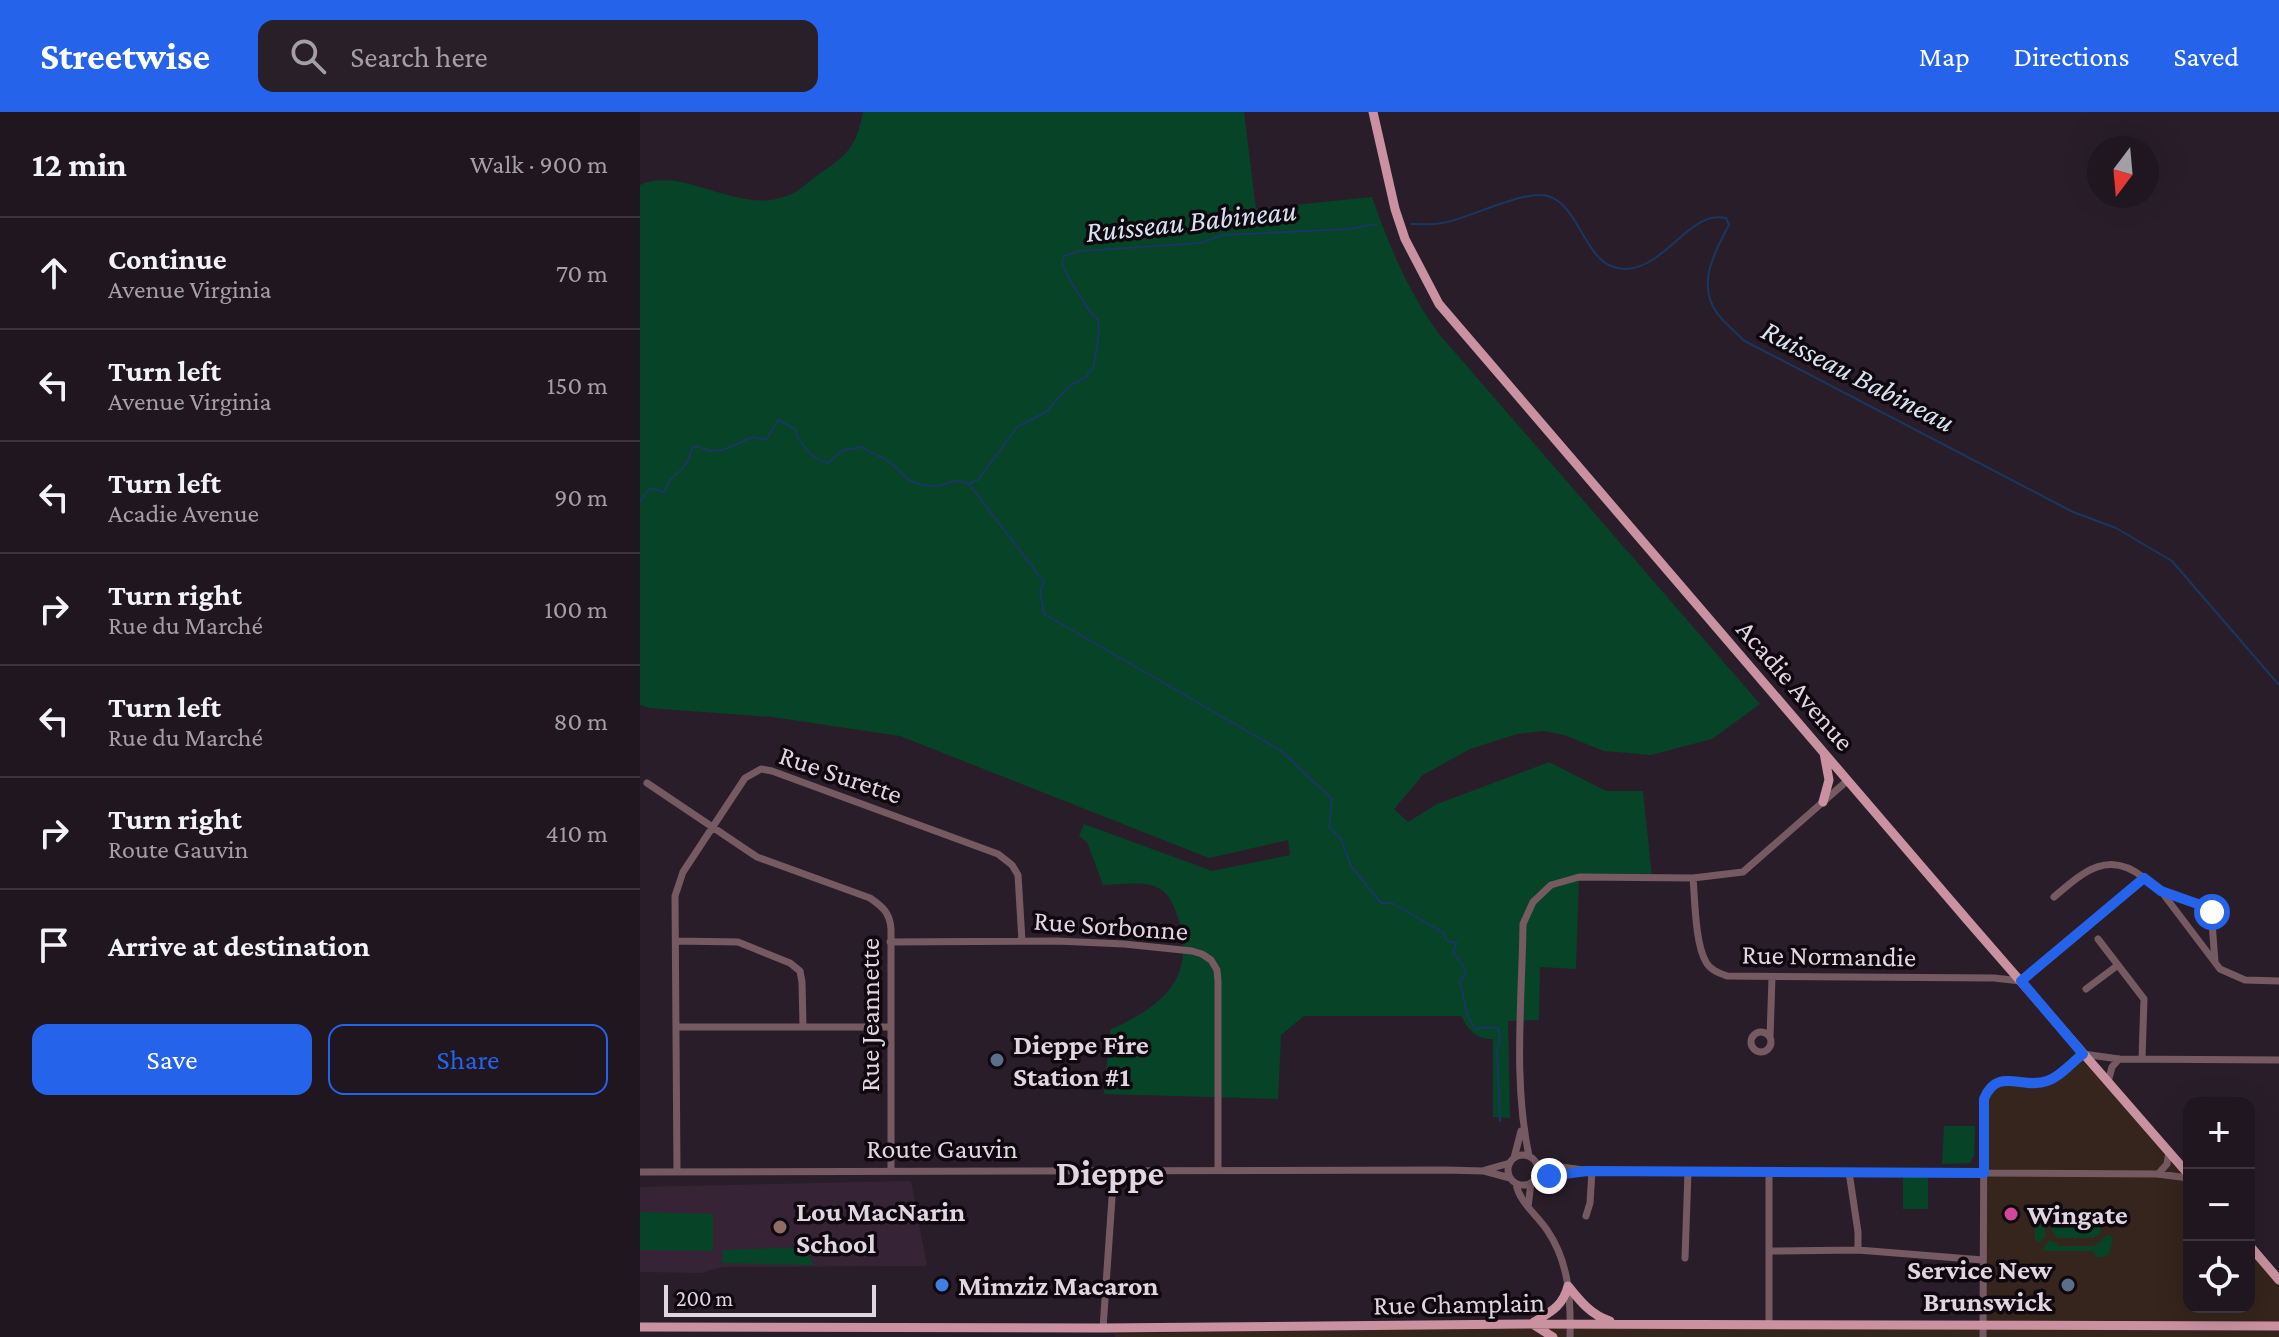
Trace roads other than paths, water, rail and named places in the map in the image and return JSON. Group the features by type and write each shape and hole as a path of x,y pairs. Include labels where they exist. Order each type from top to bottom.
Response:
{"main road":[{"name":"Acadie Avenue","path":"1373,112 1395,209 1418,268 1439,304 2183,1169"},
{"path":"1823,750 1829,780 1823,802"},
{"path":"2255,1252 2279,1280"},
{"path":"1553,1337 1531,1324 1557,1308 1568,1286"},
{"path":"1568,1286 1600,1318 1620,1324"},
{"path":"2249,1325 2279,1320"},
{"name":"Rue Champlain","path":"640,1327 1103,1328 1531,1324 2279,1326"}],"street":[{"name":"Rue Surette","path":"677,1172 675,896 678,882 712,827 735,791 753,773 761,769 796,779 998,854 1012,865 1018,875 1022,941"},
{"path":"1848,780 1743,872 1693,878 1579,877 1551,885 1533,902 1523,924 1522,1125 1529,1156 1537,1164 1589,1171 2183,1176"},
{"path":"647,783 712,827"},
{"name":"Rue Jeannette","path":"712,827 757,857 870,898 883,906 890,919 891,1171"},
{"path":"2054,897 2083,872 2099,866 2126,866 2161,891 2215,964 2226,974 2260,982 2279,981"},
{"name":"Rue Normandie","path":"1693,878 1705,962 1714,971 1727,976 1994,978 2021,981"},
{"path":"2021,981 2144,878"},
{"path":"2161,891 2211,909 2215,964"},
{"path":"2098,939 2144,999 2142,1059"},
{"path":"676,941 738,942 790,963 800,971 803,1027"},
{"name":"Rue Sorbonne","path":"890,942 1124,944 1192,951 1211,960 1217,970 1218,981 1218,1170"},
{"path":"1994,978 2004,969 2005,962"},
{"path":"2086,989 2118,965"},
{"path":"1770,1037 1772,977"},
{"path":"678,1027 890,1027"},
{"path":"1983,1337 1984,1099 1988,1090 1997,1082 2049,1081 2083,1054 2119,1059 2279,1060"},
{"path":"2108,1082 2110,1070 2119,1059"},
{"path":"1522,1125 1508,1170 1522,1200 1559,1249 1568,1286 1570,1337"},
{"path":"2157,1174 2167,1164 2169,1151"},
{"path":"1512,1160 1529,1156"},
{"name":"Route Gauvin","path":"1484,1171 1512,1160"},
{"path":"1528,1207 1538,1172 1537,1164"},
{"path":"1103,1328 1114,1169"},
{"name":"Route Gauvin","path":"640,1172 1114,1169 1484,1171 1513,1181"},
{"path":"1513,1181 1533,1181 1589,1171"},
{"path":"1586,1216 1590,1203 1589,1171"},
{"path":"1685,1258 1688,1172"},
{"path":"1769,1172 1769,1324"},
{"path":"1849,1172 1858,1250"},
{"path":"1769,1251 1858,1250 1983,1260"}],"waterway":[{"name":"Ruisseau Babineau","path":"1411,224 1442,223 1511,200 1548,196 1560,202 1569,212 1601,260 1612,267 1626,269 1654,259 1701,222 1726,218 1729,225 1710,268 1708,291 1717,313 1743,340 2073,512 2116,528 2172,561 2279,685"},
{"name":"Ruisseau Babineau","path":"970,483 978,480 1017,427 1046,412 1069,386 1086,377 1094,366 1098,320 1067,275 1062,263 1064,256 1080,251 1201,243 1223,235 1349,229 1377,224"},
{"path":"640,502 650,488 665,492 669,481 686,464 692,448 723,450 753,437 766,440 778,420 795,429 807,450 822,461 828,463 843,450 863,447 885,459 915,483 937,486 959,481 969,484 1044,582 1040,591 1044,614 1280,750 1332,799 1329,827 1341,839 1351,866 1381,903 1392,903 1444,933 1447,941 1457,943 1453,952 1466,975 1460,980 1467,1015 1475,1029 1498,1028 1500,1121"}],"place":[{"name":"Dieppe Fire Station #1","path":"997,1060"},
{"name":"Wingate","path":"2011,1214"},
{"name":"Lou MacNarin School","path":"780,1227"},
{"name":"Mimziz Macaron","path":"942,1285"},
{"name":"Service New Brunswick","path":"2068,1285"}],"district":[{"name":"Dieppe","path":"1110,1172"}]}
